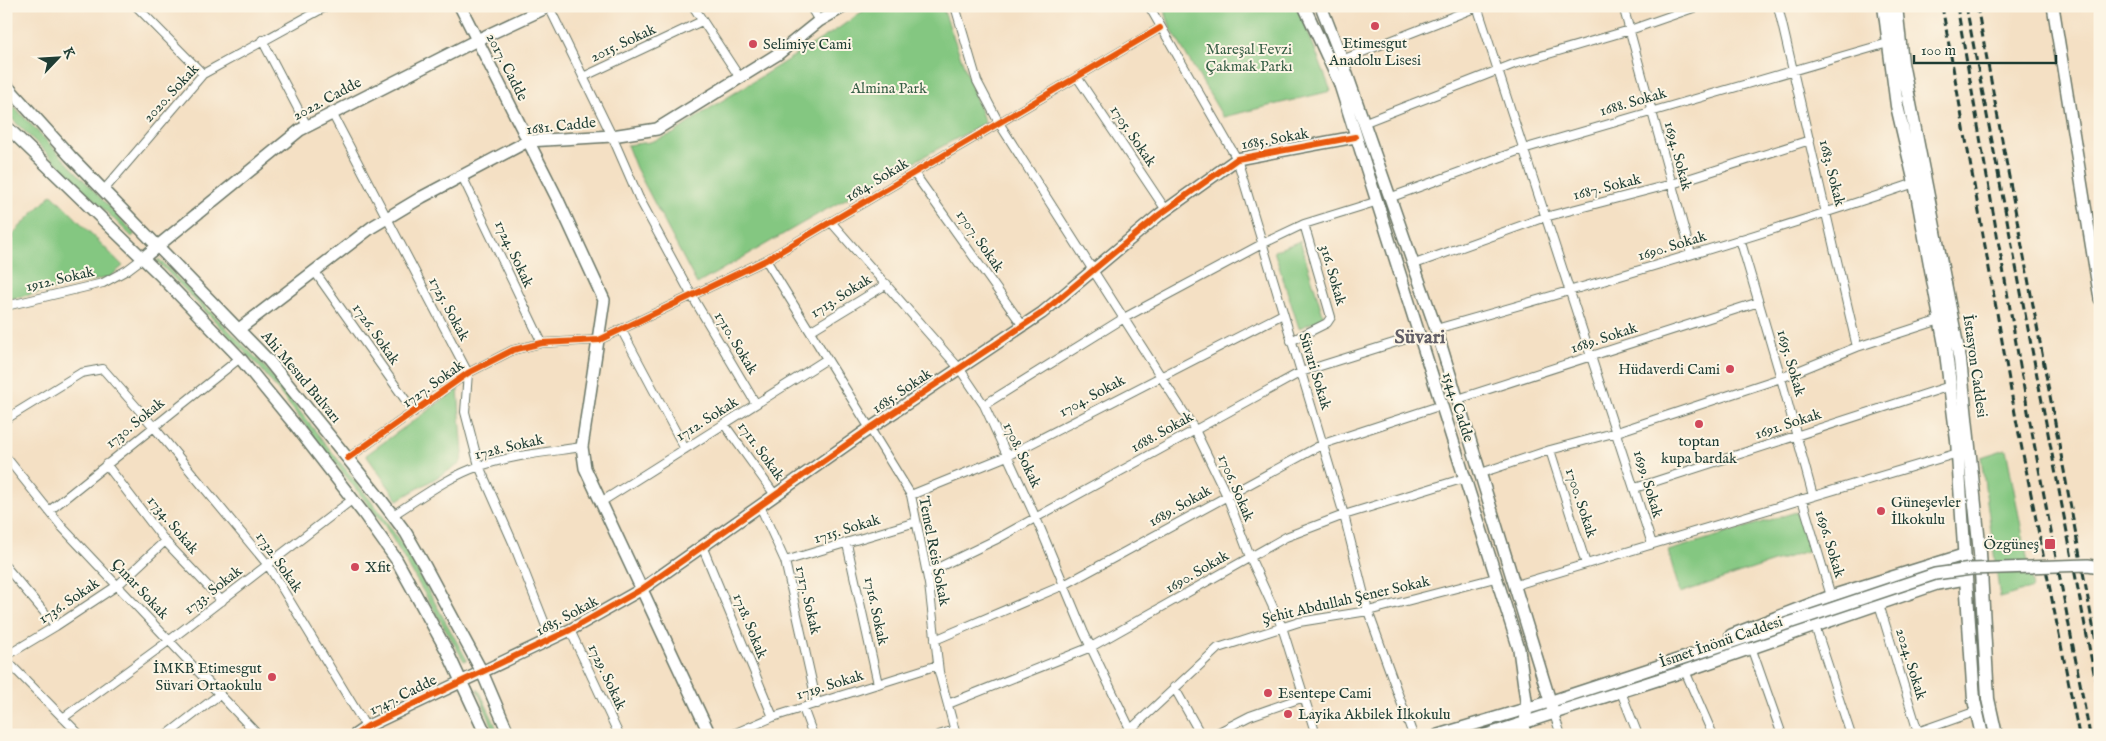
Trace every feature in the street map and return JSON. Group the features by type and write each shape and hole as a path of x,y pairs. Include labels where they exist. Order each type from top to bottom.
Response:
{"main road":[{"name":"2017. Cadde","path":"460,6 528,141 604,300 582,447 585,468 710,735"},
{"name":"1681. Cadde","path":"239,329 386,219 462,176 528,141 612,136 657,129 778,54 819,21 845,6"},
{"name":"1544. Cadde","path":"1304,6 1339,82 1375,202 1442,405 1518,649 1527,708 1524,729"},
{"name":"1544. Cadde","path":"1321,6 1342,60 1412,265 1436,329 1554,714"},
{"name":"İstasyon Caddesi","path":"1884,6 1897,106 1915,183 1950,386 1958,453 1963,555 1976,710 1982,735"},
{"name":"İstasyon Caddesi","path":"1896,6 1905,80 1960,360 1980,553 1988,699 1996,735"},
{"path":"2053,6 2100,299"},
{"name":"2022. Cadde","path":"143,258 157,244 307,126 477,40 550,7"},
{"name":"Ahi Mesud Bulvarı","path":"6,86 239,329 304,402 393,515 419,556 482,672 509,735"},
{"path":"6,126 143,258 240,358 272,395 353,499 396,559 462,681 486,735"},
{"name":"1685. Sokak","path":"462,681 551,640 642,589 870,428 1023,326 1166,210 1237,159 1355,137"},
{"path":"1963,555 1980,553"},
{"name":"İsmet İnönü Caddesi","path":"1694,655 1720,639 1832,596 1963,555"},
{"path":"1749,642 1935,574 2005,567 2088,565 2100,567"},
{"path":"1965,580 1982,578"},
{"name":"İsmet İnönü Caddesi","path":"1527,708 1694,655 1815,626 1937,584 1965,580"},
{"name":"İsmet İnönü Caddesi","path":"1486,735 1524,729 1554,714 1685,671 1749,642"},
{"name":"1747. Cadde","path":"355,735 370,730 462,681"},
{"path":"1438,735 1527,708"}],"street":[{"path":"136,6 204,74"},
{"name":"2020. Sokak","path":"104,190 204,74 262,40 327,6"},
{"path":"693,6 740,78"},
{"path":"810,6 819,21"},
{"name":"1706. Sokak","path":"955,6 977,81 999,123 1195,430 1227,496 1250,557 1282,627 1316,735"},
{"name":"Süvari Sokak","path":"1149,6 1237,159 1344,515 1368,611 1413,735"},
{"name":"1694. Sokak","path":"1623,6 1691,254"},
{"path":"1363,123 1498,70 1630,30 1699,6"},
{"name":"1683. Sokak","path":"1778,6 1858,347"},
{"name":"1710. Sokak","path":"550,7 612,136 639,198 692,296 756,404"},
{"path":"1342,60 1477,7"},
{"name":"1699. Sokak","path":"1477,7 1652,544"},
{"name":"2015. Sokak","path":"583,77 702,21"},
{"name":"1684. Sokak","path":"599,340 766,260 1160,28"},
{"path":"262,40 307,126"},
{"name":"1688. Sokak","path":"1389,198 1523,149 1888,43"},
{"name":"1705. Sokak","path":"1076,77 1166,210"},
{"name":"1725. Sokak","path":"332,113 468,373"},
{"name":"1687. Sokak","path":"1412,265 1545,217 1672,184 1810,140"},
{"name":"1707. Sokak","path":"914,173 1023,326"},
{"name":"1724. Sokak","path":"462,176 542,344"},
{"name":"1690. Sokak","path":"1436,329 1571,291 1827,213 1915,183"},
{"path":"984,405 1124,318 1262,244 1304,224 1375,202"},
{"name":"1708. Sokak","path":"831,222 959,368 984,405 1036,517 1091,648 1132,732"},
{"name":"316. Sokak","path":"1291,341 1327,323 1332,317 1304,224"},
{"name":"1695. Sokak","path":"1740,239 1813,496"},
{"name":"1912. Sokak","path":"6,306 103,283 127,270 143,258"},
{"name":"Temel Reis Sokak","path":"766,260 911,495 927,573 938,666 955,732"},
{"name":"1726. Sokak","path":"315,272 414,412"},
{"name":"1713. Sokak","path":"810,332 887,284"},
{"name":"1689. Sokak","path":"1458,399 1759,302"},
{"name":"1704. Sokak","path":"911,495 1007,456 1283,314"},
{"path":"1481,473 1550,450 1617,432 1781,378 1858,347 1940,320"},
{"path":"621,329 684,449"},
{"name":"1688. Sokak","path":"927,573 995,540 1301,372 1419,335"},
{"name":"1727. Sokak","path":"348,458 468,373 513,350 542,344 599,340"},
{"name":"1730. Sokak","path":"49,511 240,358"},
{"name":"1712. Sokak","path":"601,502 827,359"},
{"name":"1732. Sokak","path":"6,419 81,373 103,369 153,426 268,565 370,730"},
{"path":"468,373 465,412 479,466 514,545 551,640"},
{"name":"1691. Sokak","path":"1635,488 1950,386"},
{"name":"1689. Sokak","path":"935,640 1064,585 1323,444 1442,405"},
{"name":"1711. Sokak","path":"724,424 775,495"},
{"name":"1728. Sokak","path":"393,515 439,486 479,466 519,456 582,447"},
{"name":"1700. Sokak","path":"1550,450 1586,564"},
{"path":"1516,585 1958,453"},
{"name":"Çınar Sokak","path":"6,457 49,511 258,735"},
{"name":"1734. Sokak","path":"106,464 165,541 222,601"},
{"name":"1690. Sokak","path":"948,704 1091,648 1286,537 1344,515 1465,478"},
{"name":"1733. Sokak","path":"63,718 222,601 353,499"},
{"name":"1696. Sokak","path":"1802,499 1832,596"},
{"name":"1717. Sokak","path":"760,506 785,561 817,704"},
{"name":"1715. Sokak","path":"785,561 916,522"},
{"name":"1736. Sokak","path":"6,656 118,585 165,541"},
{"name":"1716. Sokak","path":"847,544 878,684"},
{"name":"1718. Sokak","path":"702,546 773,717"},
{"path":"6,566 56,626"},
{"name":"Şehit Abdullah Şener Sokak","path":"1117,735 1132,732 1174,687 1218,648 1299,622 1368,611 1495,578"},
{"name":"2024. Sokak","path":"1879,604 1918,732"},
{"path":"1815,626 1851,735"},
{"name":"1729. Sokak","path":"570,630 619,735"},
{"path":"1749,642 1782,735"},
{"path":"6,660 80,735"},
{"name":"1719. Sokak","path":"731,735 773,717 938,666"},
{"path":"1685,671 1713,735"},
{"path":"1174,687 1201,735"},
{"path":"1621,692 1638,735"},
{"path":"167,735 220,694"},
{"path":"1213,735 1250,716 1304,697"},
{"path":"803,708 813,735"},
{"path":"1909,735 1976,710"},
{"path":"1554,714 1560,735"},
{"path":"939,735 955,732"}],"green space":[{"name":"Almina Park","path":"870,6 942,6 985,123 820,213 697,284 636,168 627,145 650,142 673,134 704,112 839,28"},
{"name":"Mareşal Fevzi Çakmak Parkı","path":"1163,6 1298,6 1331,91 1223,117 1171,29"},
{"path":"6,98 135,234 132,237 6,113"},
{"path":"52,194 123,266 110,277 6,300 6,241"},
{"path":"1300,241 1324,318 1299,328 1274,251"},
{"path":"159,259 263,365 382,515 405,549 467,660 464,661 385,526 261,369 157,261"},
{"path":"458,389 463,454 460,464 398,500 366,455"},
{"path":"2006,449 2033,588 2000,598 1981,457"},
{"path":"1796,512 1810,550 1680,593 1668,551"},
{"path":"477,690 479,690 500,735 496,735"}],"railway":[{"path":"1942,6 2016,419 2079,735"},
{"path":"1957,6 2029,417 2090,735"},
{"path":"1966,6 2100,704"},
{"path":"1977,6 2100,663"}],"cycle path":[{"path":"348,458 468,373 513,350 542,343 599,340 766,260 1160,28"},
{"path":"355,735 368,726 570,630 642,589 866,431 1042,313 1159,215 1237,159 1355,137"}],"place":[{"name":"Etimesgut Anadolu Lisesi","path":"1375,26"},
{"name":"Selimiye Cami","path":"753,44"},
{"name":"Hüdaverdi Cami","path":"1730,369"},
{"name":"toptan kupa bardak","path":"1699,424"},
{"name":"Güneşevler İlkokulu","path":"1881,511"},
{"name":"Özgüneş","path":"2050,544"},
{"name":"Xfit","path":"355,567"},
{"name":"İMKB Etimesgut Süvari Ortaokulu","path":"272,677"},
{"name":"Esentepe Cami","path":"1268,693"},
{"name":"Layika Akbilek İlkokulu","path":"1288,714"}],"district":[{"name":"Süvari","path":"1420,337"}]}
